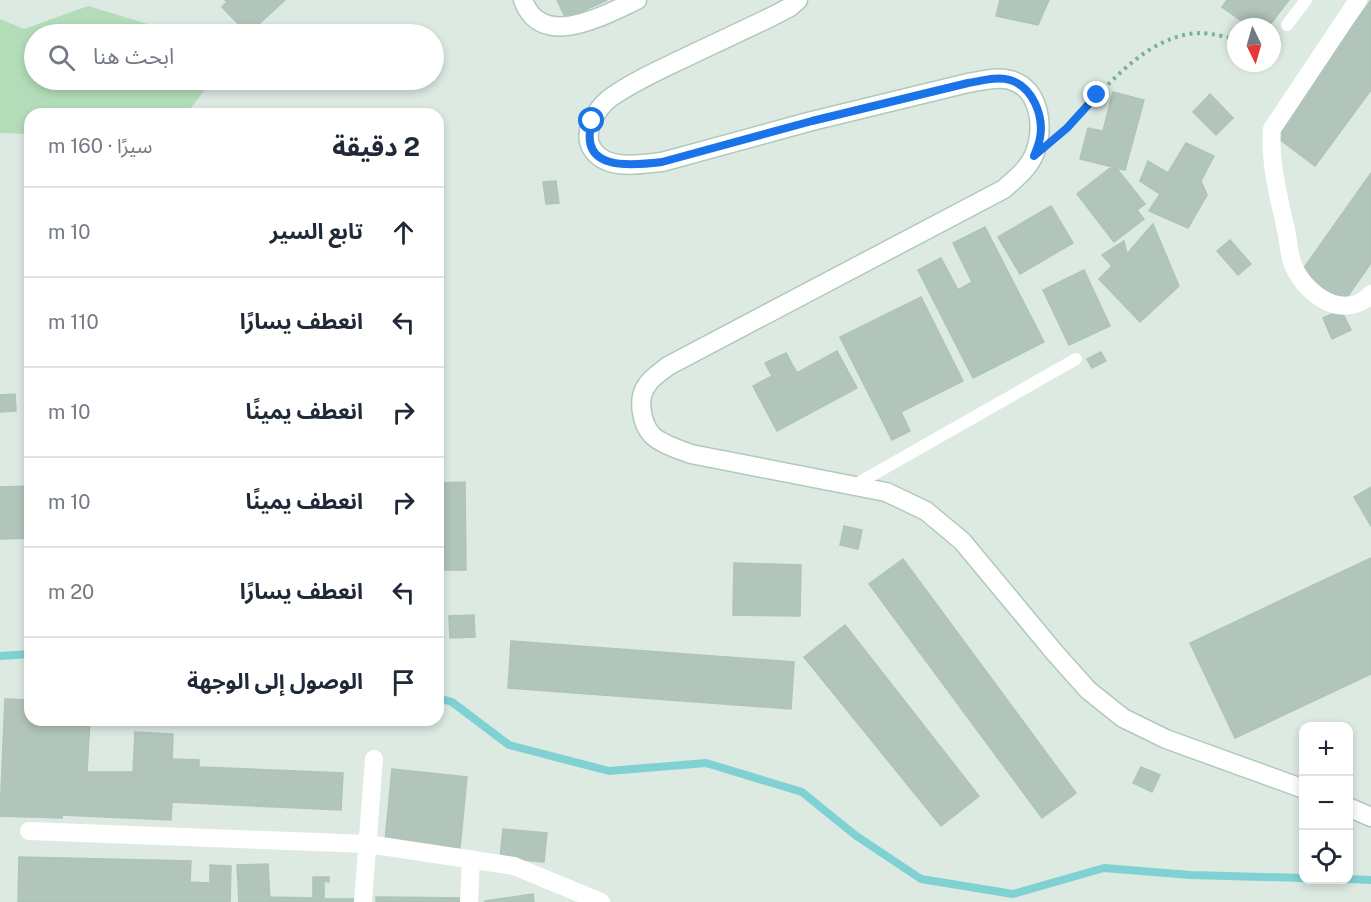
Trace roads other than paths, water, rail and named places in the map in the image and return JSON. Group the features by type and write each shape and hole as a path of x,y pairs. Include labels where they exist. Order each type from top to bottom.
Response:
{"main road":[{"path":"523,0 537,21 558,27 592,20 637,0"},
{"path":"798,0 790,7 642,79 609,99 592,121 589,142 593,150 610,163 624,165 662,162 812,121 992,79 1010,80 1022,86 1034,100 1040,116 1040,138 1034,156 1022,174 1004,189 668,366 645,386 642,411 644,421 652,434 664,443 691,454 886,492 926,512 962,541 1055,653 1089,690 1123,718 1166,739 1299,787"},
{"path":"1358,0 1272,129 1271,139 1293,265 1304,283 1322,300 1336,305 1353,306 1371,294"},
{"path":"363,902 374,759"},
{"path":"1353,809 1371,817"},
{"path":"29,831 368,844 514,866 579,898 601,902"},
{"path":"469,902 471,860"}],"lane":[{"path":"1287,25 1306,0"},
{"path":"852,487 1076,358"}],"waterway":[{"path":"0,656 24,654"},
{"path":"444,700 452,702 509,745 609,771 706,763 802,792 855,835 921,879 1013,894 1104,868 1190,875 1299,878"},
{"path":"1353,879 1371,880"}]}
